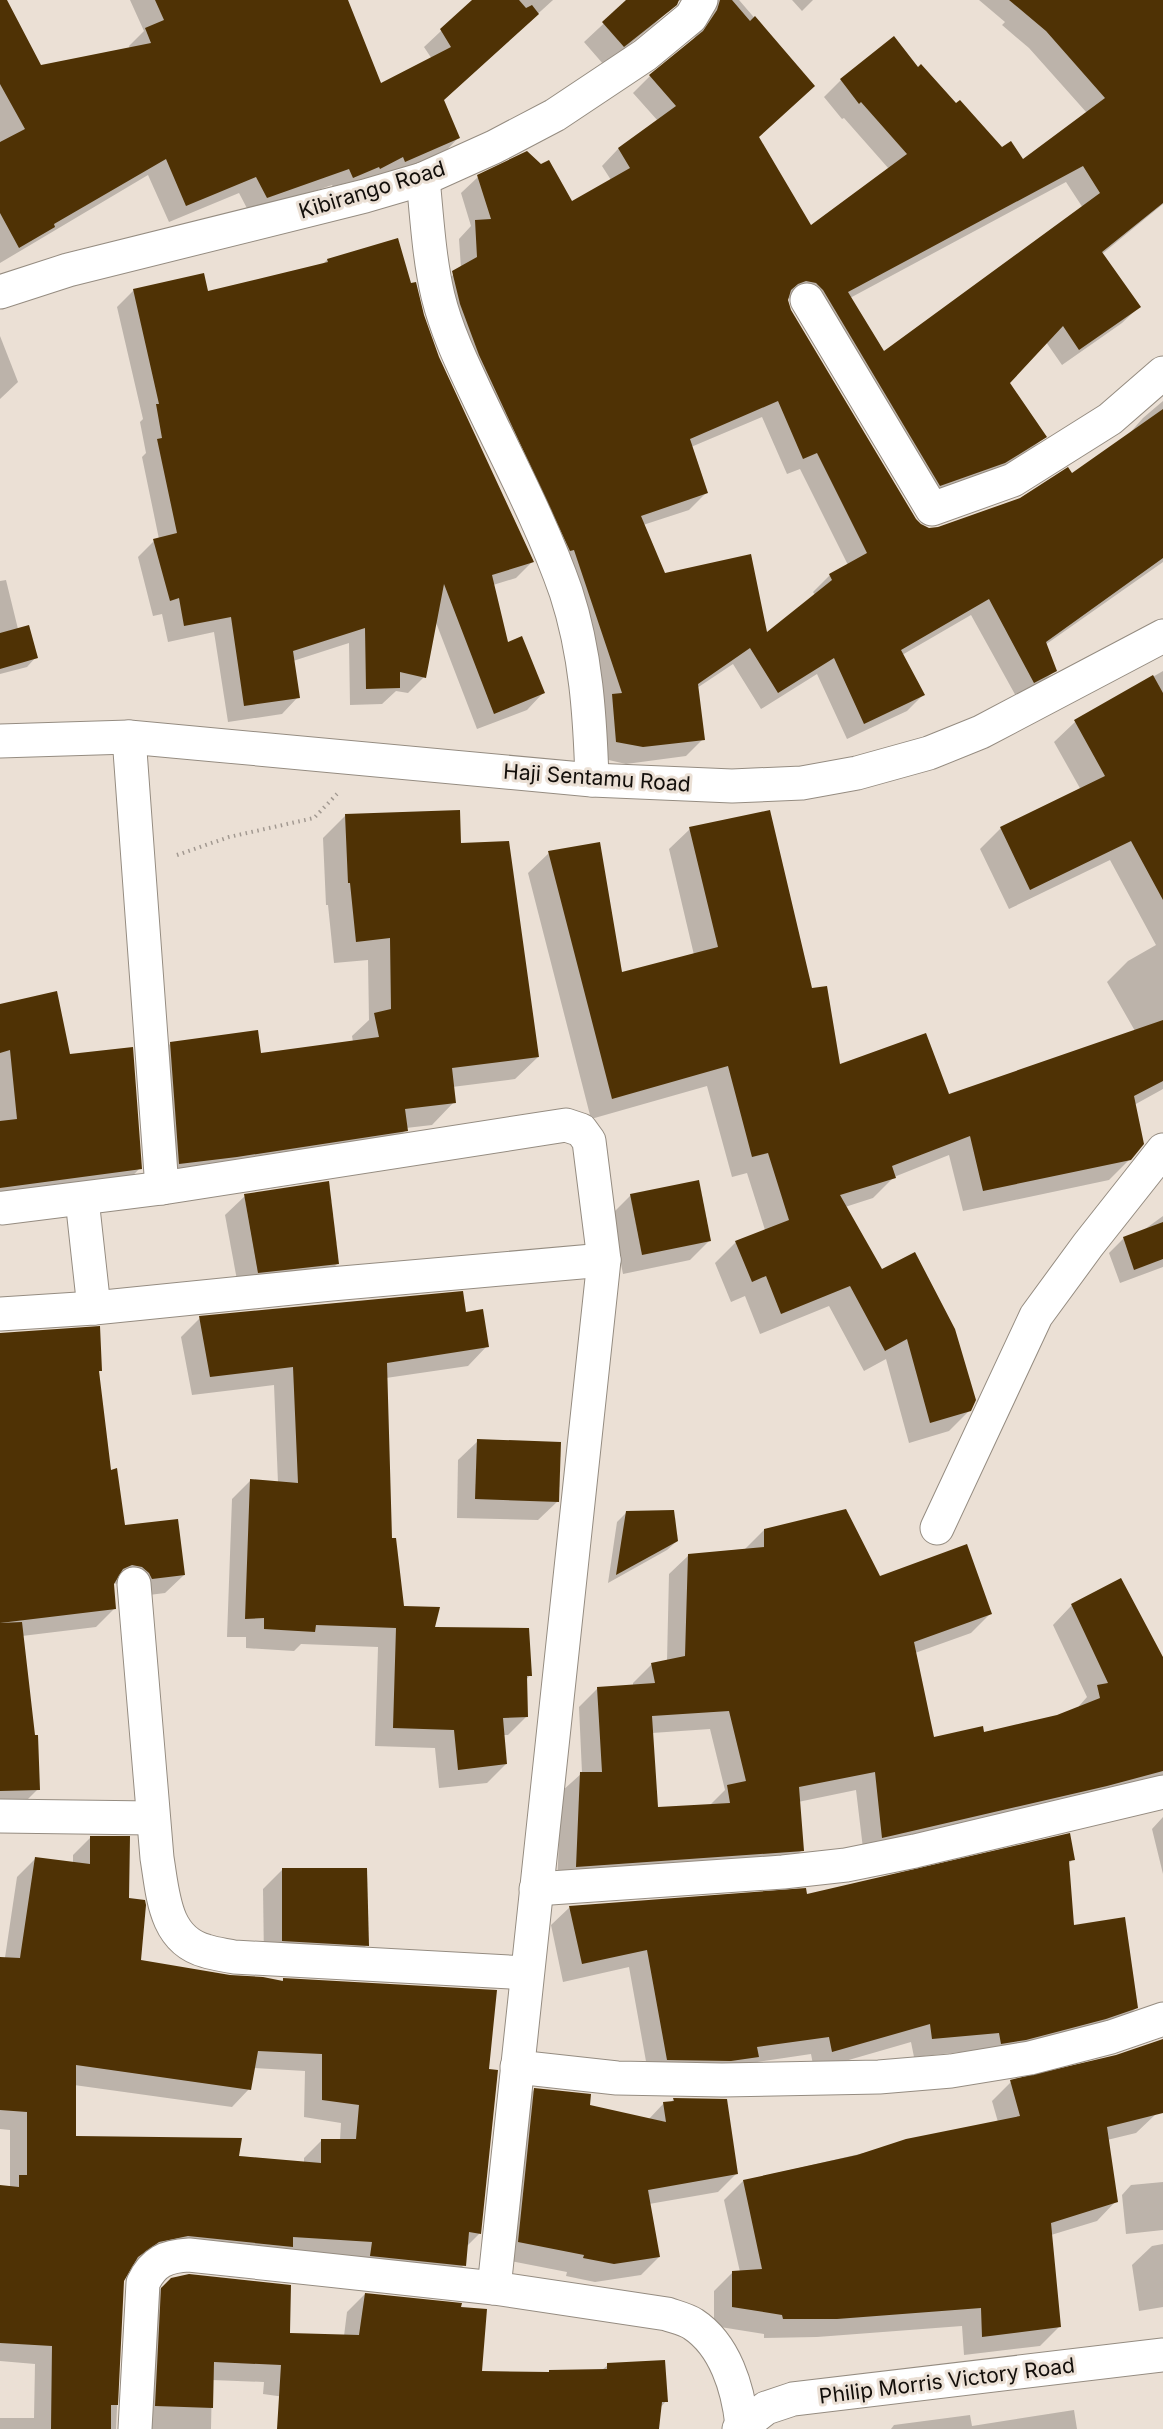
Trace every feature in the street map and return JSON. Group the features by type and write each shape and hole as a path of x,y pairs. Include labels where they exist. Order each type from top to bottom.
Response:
{"street":[{"name":"Kibirango Road","path":"0,292 68,270 365,196 423,179 494,147 555,115 645,55 691,16 701,0"},
{"path":"423,179 430,254 438,297 452,339 533,513 566,592 584,661 590,720 592,780"},
{"path":"807,300 932,509 1012,480 1110,419 1163,373"},
{"name":"Haji Sentamu Road","path":"0,741 129,737 592,780 732,786 802,783 857,773 929,753 981,732 1163,636"},
{"path":"129,737 162,1188"},
{"path":"3,1208 162,1188 566,1125 581,1130 589,1141 604,1260 494,2288"},
{"path":"937,1528 1036,1316 1088,1245 1163,1150"},
{"path":"82,1199 94,1308"},
{"path":"0,1314 94,1308 604,1260"},
{"path":"134,1584 152,1818 164,1900 171,1925 184,1941 204,1951 234,1957 527,1973"},
{"path":"536,1889 772,1873 846,1865 915,1851 1163,1792"},
{"path":"0,1816 152,1818"},
{"path":"517,2067 617,2078 722,2080 879,2077 951,2071 1030,2058 1110,2037 1163,2019"},
{"path":"135,2429 143,2283 158,2262 173,2256 494,2288 667,2314 692,2323 712,2341 728,2369 739,2397 741,2427"},
{"name":"Philip Morris Victory Road","path":"741,2427 766,2408 793,2399 1163,2355"}],"path":[{"path":"139,868 229,837 314,818 341,789 347,757"}],"building":[{"path":"0,0 7,0 41,65 151,43 145,28 164,20 155,0 348,0 381,83 451,47 440,29 472,0 519,0 526,8 532,5 539,14 444,100 460,138 405,162 403,157 380,169 379,167 353,178 349,169 267,198 256,177 186,206 166,159 54,224 55,227 19,248 0,213 0,142 25,129 0,84"},
{"path":"626,0 679,0 677,5 624,47 602,22"},
{"path":"720,0 732,0 750,21 755,16 815,86 759,137 811,225 907,154 861,102 859,104 840,79 894,36 918,67 921,64 956,103 960,100 1002,147 1011,141 1023,159 1105,98 1046,31 1009,0 1163,0 1163,203 1102,252 1141,307 1079,350 1063,326 1010,383 1047,437 1005,463 940,486 823,290 816,283 806,281 791,290 788,300 791,310 916,519 929,528 938,527 1020,498 1068,467 1072,473 1163,409 1163,558 1046,642 1057,671 1034,683 989,599 901,650 925,695 864,724 834,658 778,693 750,648 698,684 705,740 643,747 616,742 612,694 622,693 574,550 570,551 479,355 460,304 452,271 477,257 475,220 491,219 477,175 527,151 541,164 549,160 572,201 630,168 618,148 676,106 649,75 703,31 717,10","holes":["1083,166 1100,193 884,351 848,292","778,401 803,459 817,453 867,553 829,574 832,580 767,632 751,554 665,573 641,516 708,493 690,439"]},
{"path":"398,238 411,283 416,282 424,315 439,357 534,562 492,575 508,642 522,636 545,693 494,714 444,584 426,678 400,672 400,688 366,689 365,628 293,651 300,698 244,706 231,617 184,626 179,598 170,601 153,539 177,533 157,439 162,438 156,404 159,404 133,289 204,273 208,291 328,262 327,259"},
{"path":"29,625 38,658 0,669 0,633"},
{"path":"1153,675 1163,693 1163,900 1131,841 1030,890 1000,827 1105,776 1074,720"},
{"path":"460,810 461,843 509,841 539,1057 452,1068 456,1103 405,1109 408,1131 179,1164 170,1042 258,1030 261,1053 379,1037 374,1013 391,1009 390,938 356,942 350,883 348,883 345,814"},
{"path":"770,810 812,988 827,986 840,1064 926,1033 949,1094 1163,1020 1163,1081 1134,1096 1144,1144 1131,1160 983,1191 970,1136 892,1166 896,1178 840,1195 882,1269 915,1252 955,1329 976,1400 971,1411 930,1423 907,1339 885,1351 850,1286 781,1314 766,1276 752,1282 735,1241 789,1220 768,1153 752,1157 728,1066 612,1099 548,851 600,842 622,972 718,947 689,827"},
{"path":"57,991 70,1054 133,1047 142,1169 0,1188 0,1121 17,1119 10,1050 0,1053 0,1004"},
{"path":"699,1180 711,1241 642,1255 630,1194"},
{"path":"329,1181 339,1264 258,1273 244,1194"},
{"path":"1163,1222 1163,1259 1134,1270 1123,1237"},
{"path":"463,1291 466,1312 483,1309 489,1347 387,1363 392,1538 396,1538 404,1606 440,1607 435,1627 529,1628 532,1676 527,1676 528,1717 503,1718 507,1764 458,1770 454,1730 393,1728 396,1628 316,1625 315,1632 264,1629 264,1618 245,1619 250,1479 298,1483 293,1367 210,1377 199,1316"},
{"path":"100,1326 102,1371 99,1371 111,1470 117,1468 125,1525 178,1519 185,1575 152,1579 142,1567 132,1565 123,1569 114,1584 116,1609 0,1623 0,1333"},
{"path":"477,1439 561,1442 559,1502 475,1499"},
{"path":"846,1509 880,1576 967,1544 992,1614 914,1642 934,1737 983,1726 984,1732 1057,1715 1100,1698 1097,1685 1108,1683 1071,1604 1121,1578 1163,1657 1163,1771 882,1838 875,1772 799,1787 804,1851 576,1867 580,1772 602,1772 597,1687 655,1683 651,1663 685,1656 688,1554 764,1547 764,1529","holes":["729,1711 746,1781 727,1785 730,1803 658,1807 652,1716"]},
{"path":"674,1510 678,1541 616,1575 626,1511"},
{"path":"22,1622 35,1735 38,1735 40,1790 0,1791 0,1623"},
{"path":"1070,1833 1075,1860 1069,1861 1074,1925 1125,1917 1138,2008 1106,2019 1026,2040 1001,2044 999,2033 932,2039 930,2024 832,2052 829,2037 757,2047 759,2057 731,2061 667,2060 647,1950 582,1964 569,1906 806,1888 807,1894"},
{"path":"90,1836 130,1836 129,1898 145,1900 146,1905 141,1960 230,1975 283,1981 283,1978 497,1990 489,2069 498,2070 481,2234 469,2232 466,2266 370,2256 372,2242 293,2237 293,2247 188,2236 159,2242 138,2257 124,2281 118,2405 111,2405 111,2429 51,2429 52,2346 0,2343 0,2185 19,2187 19,2175 27,2175 27,2112 0,2110 0,1957 20,1958 35,1857 90,1864","holes":["258,2051 322,2054 322,2100 359,2105 356,2139 321,2139 321,2163 239,2156 242,2138 76,2136 76,2065 251,2090"]},
{"path":"282,1868 367,1868 369,1946 282,1941"},
{"path":"1163,2039 1163,2113 1107,2127 1118,2202 1051,2223 1061,2327 982,2337 981,2308 837,2319 783,2319 782,2315 732,2307 732,2271 762,2269 743,2180 857,2155 906,2139 1020,2116 1010,2080 1116,2055"},
{"path":"534,2088 591,2094 590,2105 666,2122 663,2102 674,2101 673,2098 727,2099 738,2174 648,2190 660,2257 614,2264 583,2258 584,2255 518,2242"},
{"path":"189,2274 291,2285 290,2333 359,2335 365,2293 462,2303 461,2307 487,2309 482,2371 549,2372 549,2370 607,2369 607,2363 665,2360 668,2402 662,2402 659,2429 277,2429 281,2365 214,2362 213,2408 155,2406 161,2288 171,2278"}]}
